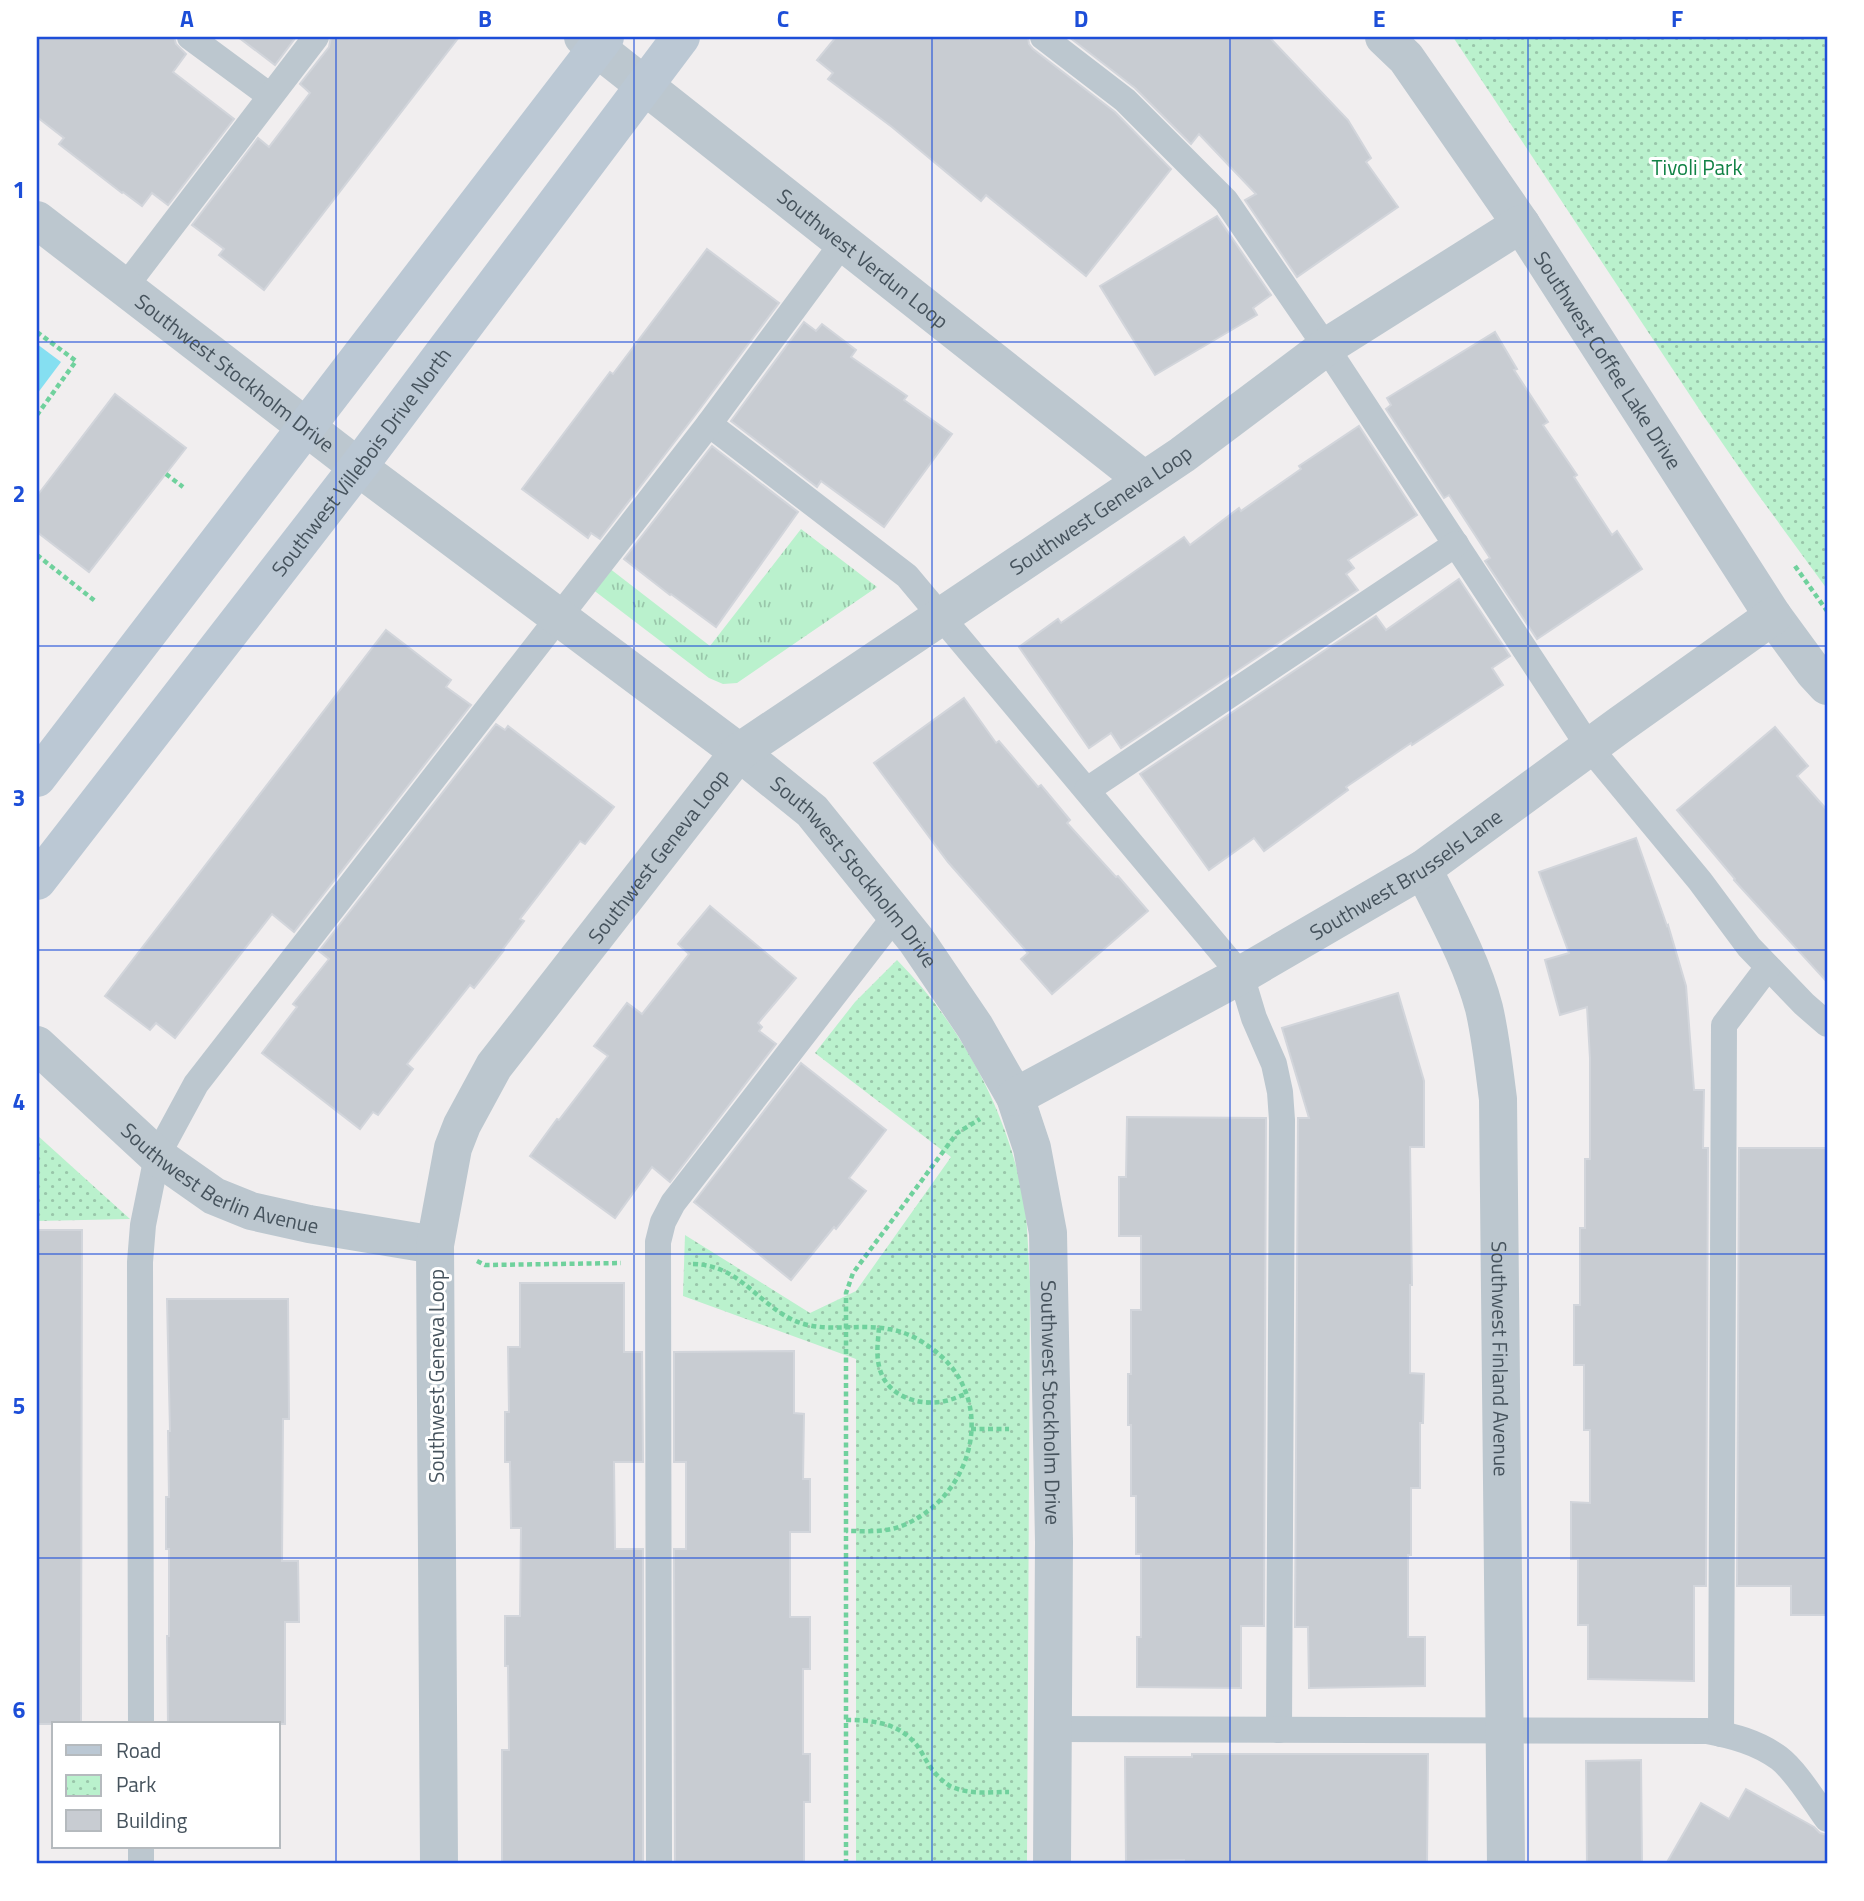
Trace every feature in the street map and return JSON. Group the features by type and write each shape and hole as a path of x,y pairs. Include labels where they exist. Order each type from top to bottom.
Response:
{"street":[{"name":"Southwest Villebois Drive North","path":"37,881 358,467 681,37"},
{"name":"Southwest Coffee Lake Drive","path":"1384,37 1406,58 1521,224 1773,616 1827,686"},
{"name":"Southwest Verdun Loop","path":"595,40 645,84 1143,480"},
{"path":"37,778 306,426 595,40"},
{"name":"Southwest Stockholm Drive","path":"37,220 358,467 739,752 811,811 916,940 975,1027 1015,1097 1032,1148 1048,1233 1054,1542 1052,1864"},
{"name":"Southwest Geneva Loop","path":"439,1864 435,1245 453,1148 462,1125 494,1066 739,752 1182,455 1326,347 1521,224"},
{"name":"Southwest Brussels Lane","path":"1015,1097 1241,975 1423,869 1773,616"},
{"name":"Southwest Finland Avenue","path":"1423,869 1468,963 1483,1007 1498,1099 1506,1864"},
{"name":"Southwest Berlin Avenue","path":"37,1045 158,1156 214,1196 251,1211 309,1224 435,1245"}],"lane":[{"path":"190,37 270,96"},
{"path":"125,287 316,37"},
{"path":"1043,37 1125,100 1226,201 1326,347 1590,747 1700,881 1749,947 1827,1024"},
{"path":"141,1722 140,1262 143,1225 158,1156 203,1074 709,424 844,241"},
{"path":"709,424 907,576 1241,975 1254,1018 1274,1064 1282,1120 1279,1730"},
{"path":"1087,790 1456,544"},
{"path":"659,1864 658,1242 663,1222 674,1203 896,915"},
{"path":"1721,1734 1724,1025 1768,967"},
{"path":"1052,1729 1707,1731 1758,1745 1781,1760 1827,1819"}],"path":[{"path":"37,332 76,360 37,415"},
{"path":"166,474 183,486"},
{"path":"37,555 95,601"},
{"path":"846,1864 846,1293 853,1273 957,1133 1015,1097"},
{"path":"435,1245 485,1265 700,1264 717,1268 741,1280 768,1305 795,1321 825,1327 879,1328 902,1332 933,1349 961,1380 970,1411 967,1460 961,1473 942,1499 919,1517 885,1530 846,1531"},
{"path":"879,1328 878,1365 885,1382 900,1396 920,1402 943,1402 966,1394"},
{"path":"846,1720 882,1723 901,1731 909,1736 927,1764 941,1779 956,1788 978,1792 1052,1792"}],"green space":[{"name":"Tivoli Park","path":"1453,37 1827,37 1827,589 1705,418"},
{"path":"801,529 877,587 737,683 723,684 709,678 592,589 609,568 710,646"},
{"path":"897,960 941,1012 978,1071 1006,1134 1024,1200 1030,1281 1027,1864 856,1864 856,1359 683,1296 685,1235 810,1313 856,1291 951,1157 815,1053 855,1002"},
{"path":"37,1135 130,1219 37,1221"}],"water":[{"path":"37,344 61,362 37,394"}],"building":[{"path":"37,37 174,37 176,44 186,54 173,72 234,119 168,205 152,193 142,206 59,144 64,138 37,117"},
{"path":"238,37 296,37 275,65"},
{"path":"331,37 459,37 264,290 219,255 224,249 192,225 258,138 269,147 310,93 300,84 329,47"},
{"path":"836,37 1028,37 1033,49 1115,112 1171,169 1086,276 986,195 981,201 892,127 828,79 833,73 817,60"},
{"path":"1069,37 1269,37 1348,120 1371,158 1366,162 1398,207 1297,277 1245,200 1256,194 1199,134 1191,144 1135,88"},
{"path":"1217,216 1271,295 1253,308 1257,315 1155,375 1100,286"},
{"path":"707,249 779,303 600,539 591,533 588,538 522,489"},
{"path":"804,322 816,331 822,324 856,350 851,357 907,396 904,400 952,434 884,527 821,481 817,487 731,421"},
{"path":"1495,332 1517,369 1514,370 1548,422 1543,425 1577,475 1574,477 1612,535 1617,531 1642,569 1537,639 1485,561 1490,558 1449,495 1444,498 1386,409 1391,405 1387,398"},
{"path":"115,394 186,448 89,572 37,532 37,496"},
{"path":"1359,426 1417,515 1348,560 1354,568 1346,574 1358,590 1121,748 1111,733 1089,748 1019,647 1058,619 1061,623 1184,537 1190,545"},
{"path":"712,446 798,512 716,627 624,559"},
{"path":"1459,579 1510,656 1492,668 1503,685 1346,787 1348,790 1264,851 1254,838 1209,870 1140,774 1376,616 1386,630"},
{"path":"386,630 451,680 446,687 471,705 294,932 272,914 175,1038 156,1023 150,1030 105,996"},
{"path":"964,698 996,743 999,741 1038,787 1041,785 1070,820 1067,823 1148,911 1052,994 1021,959 1028,953 948,862 874,763"},
{"path":"496,724 505,730 508,726 614,807 585,844 580,841 520,919 524,921 504,950 474,988 470,985 407,1064 413,1069 378,1115 373,1112 360,1129 262,1053 297,1007 293,1004 329,959 319,951"},
{"path":"1775,727 1808,766 1797,776 1827,810 1827,982 1734,880 1677,810"},
{"path":"1636,838 1668,925 1686,986 1694,1090 1704,1090 1703,1148 1708,1148 1706,1586 1694,1586 1694,1681 1588,1679 1588,1625 1578,1625 1578,1559 1571,1559 1571,1502 1590,1503 1590,1430 1584,1430 1584,1365 1574,1365 1574,1305 1580,1305 1580,1228 1585,1228 1585,1159 1590,1159 1590,1058 1587,1007 1560,1015 1545,960 1569,953 1539,872"},
{"path":"710,906 796,978 758,1023 762,1027 759,1031 776,1044 670,1182 652,1167 615,1218 530,1156 608,1056 594,1046 627,1003 642,1014 689,954 678,944"},
{"path":"1398,993 1424,1081 1424,1147 1410,1147 1410,1373 1424,1374 1423,1423 1420,1423 1420,1488 1411,1488 1408,1637 1425,1637 1425,1686 1309,1688 1308,1627 1295,1627 1298,1118 1309,1118 1282,1028"},
{"path":"801,1063 886,1130 849,1178 866,1191 791,1280 694,1202"},
{"path":"1127,1117 1266,1118 1264,1626 1241,1626 1241,1688 1137,1687 1137,1637 1141,1637 1141,1554 1136,1554 1136,1496 1131,1496 1128,1374 1131,1374 1131,1310 1141,1310 1141,1236 1119,1236 1119,1177 1126,1177"},
{"path":"1739,1148 1827,1148 1827,1615 1791,1615 1791,1586 1737,1586"},
{"path":"37,1230 82,1230 81,1722 37,1724"},
{"path":"520,1283 624,1283 624,1352 642,1352 643,1462 614,1462 615,1549 643,1549 643,1863 502,1862 502,1750 509,1750 505,1616 520,1616 521,1528 511,1528 510,1462 505,1462 505,1412 509,1412 508,1347 520,1347"},
{"path":"167,1299 288,1299 289,1419 283,1419 282,1561 298,1561 299,1622 285,1622 285,1724 168,1722 169,1549 166,1549 166,1497 169,1497"},
{"path":"794,1351 794,1413 804,1414 803,1479 810,1479 810,1532 790,1532 790,1617 810,1617 810,1669 803,1669 803,1754 810,1754 810,1802 804,1802 804,1864 675,1863 674,1549 686,1549 686,1462 674,1462 674,1352"},
{"path":"1192,1754 1428,1754 1427,1864 1184,1864 1184,1860 1126,1861 1125,1757 1192,1757"},
{"path":"1641,1760 1642,1864 1587,1864 1586,1761"},
{"path":"1746,1789 1827,1835 1827,1864 1666,1864 1701,1803 1729,1819"}]}
